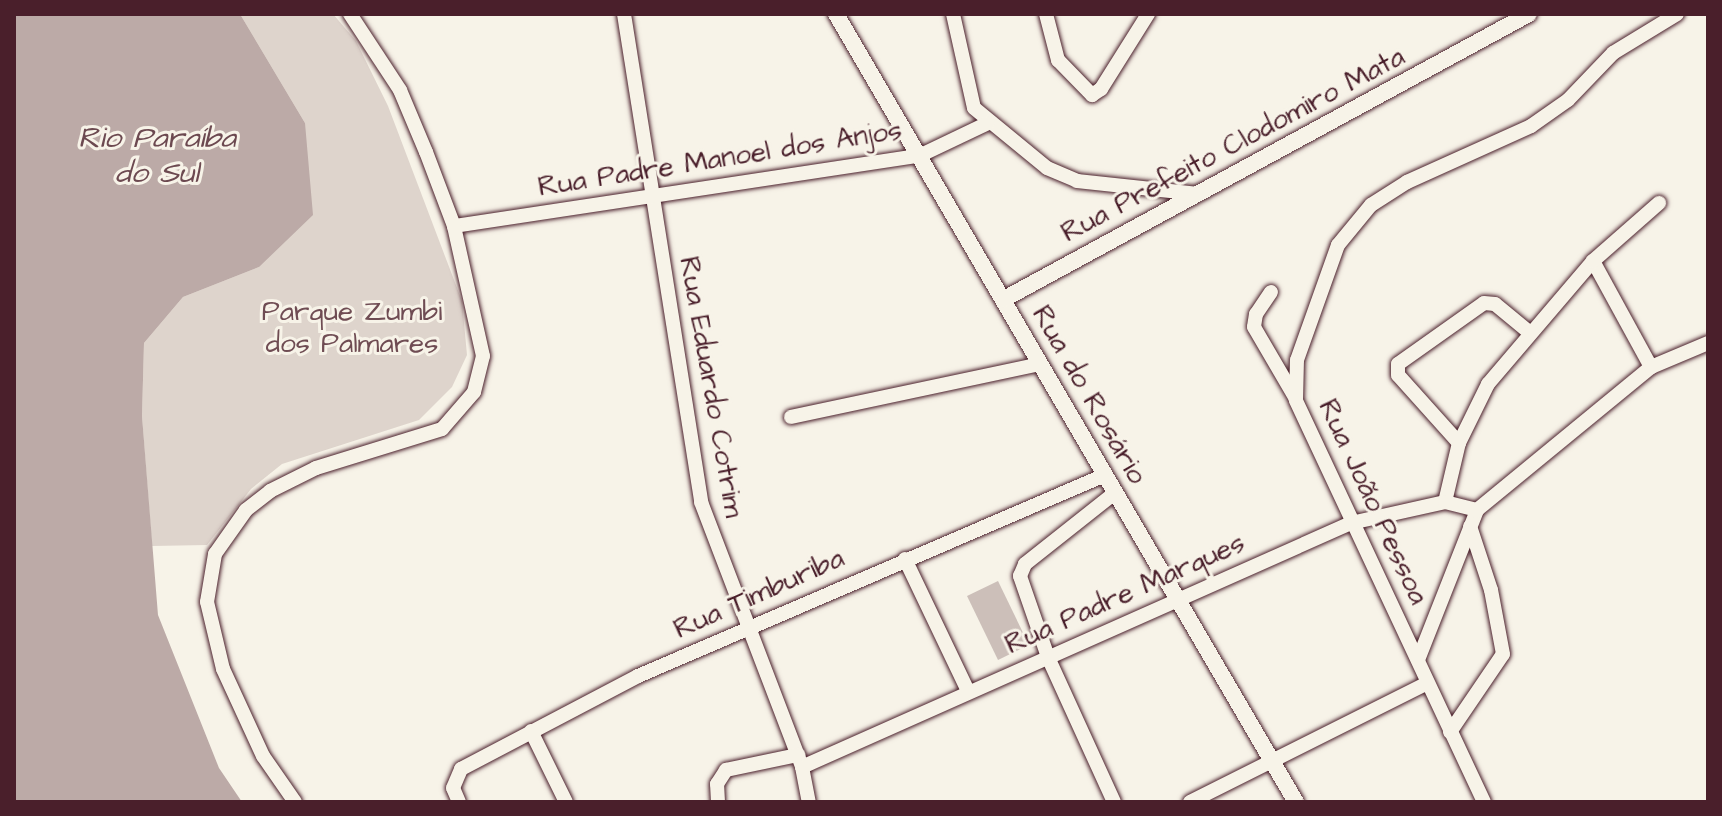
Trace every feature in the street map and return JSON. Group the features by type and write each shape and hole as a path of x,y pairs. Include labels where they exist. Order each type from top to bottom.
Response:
{"street":[{"path":"295,802 263,756 223,669 207,602 215,554 246,510 270,491 316,468 442,429 458,415 474,392 483,356 454,226 400,90 350,14"},
{"name":"Rua Eduardo Cotrim","path":"624,14 701,502 746,629 800,761 809,802"},
{"name":"Rua do Rosário","path":"836,14 1296,802"},
{"path":"953,14 971,100 988,123 1047,168 1077,181 1198,194"},
{"path":"1046,14 1054,50 1063,66 1088,93 1096,94 1148,14"},
{"name":"Rua Prefeito Clodomiro Mata","path":"1004,299 1529,14"},
{"name":"Rua João Pessoa","path":"1484,802 1426,684 1418,660 1351,523 1296,400 1297,360 1338,245 1351,225 1407,182 1538,122 1613,53 1677,14"},
{"name":"Rua Padre Manoel dos Anjos","path":"454,226 921,155 988,123"},
{"path":"1445,502 1459,443 1488,384 1529,332 1593,261 1659,203"},
{"path":"1593,261 1651,367"},
{"path":"1271,292 1256,314 1254,327 1296,400"},
{"path":"1459,443 1398,375 1398,364 1484,303 1495,304 1529,332"},
{"path":"1418,660 1477,510 1651,367 1708,343"},
{"path":"791,417 1040,364"},
{"name":"Rua Timburiba","path":"456,795 461,769 531,731 746,629 1105,475"},
{"path":"1114,802 1048,657 1022,586 1021,570 1116,492"},
{"name":"Rua Padre Marques","path":"718,802 720,778 731,768 800,761 1048,657 1351,523 1445,502 1477,510"},
{"path":"1450,732 1503,654 1491,590 1470,526"},
{"path":"905,559 968,691"},
{"path":"1190,802 1426,684"},
{"path":"531,731 566,802"}],"green space":[{"name":"Parque Zumbi dos Palmares","path":"240,14 333,14 356,41 388,106 462,301 467,355 452,387 419,420 282,464 251,489 207,545 152,546 142,416 144,343 183,297 259,267 305,123"}],"water":[{"name":"Rio Paraíba do Sul","path":"14,14 240,14 305,123 313,215 259,267 183,297 144,343 142,416 158,615 219,768 242,802 14,802"}],"building":[{"path":"998,581 1029,645 998,660 967,596"}]}
